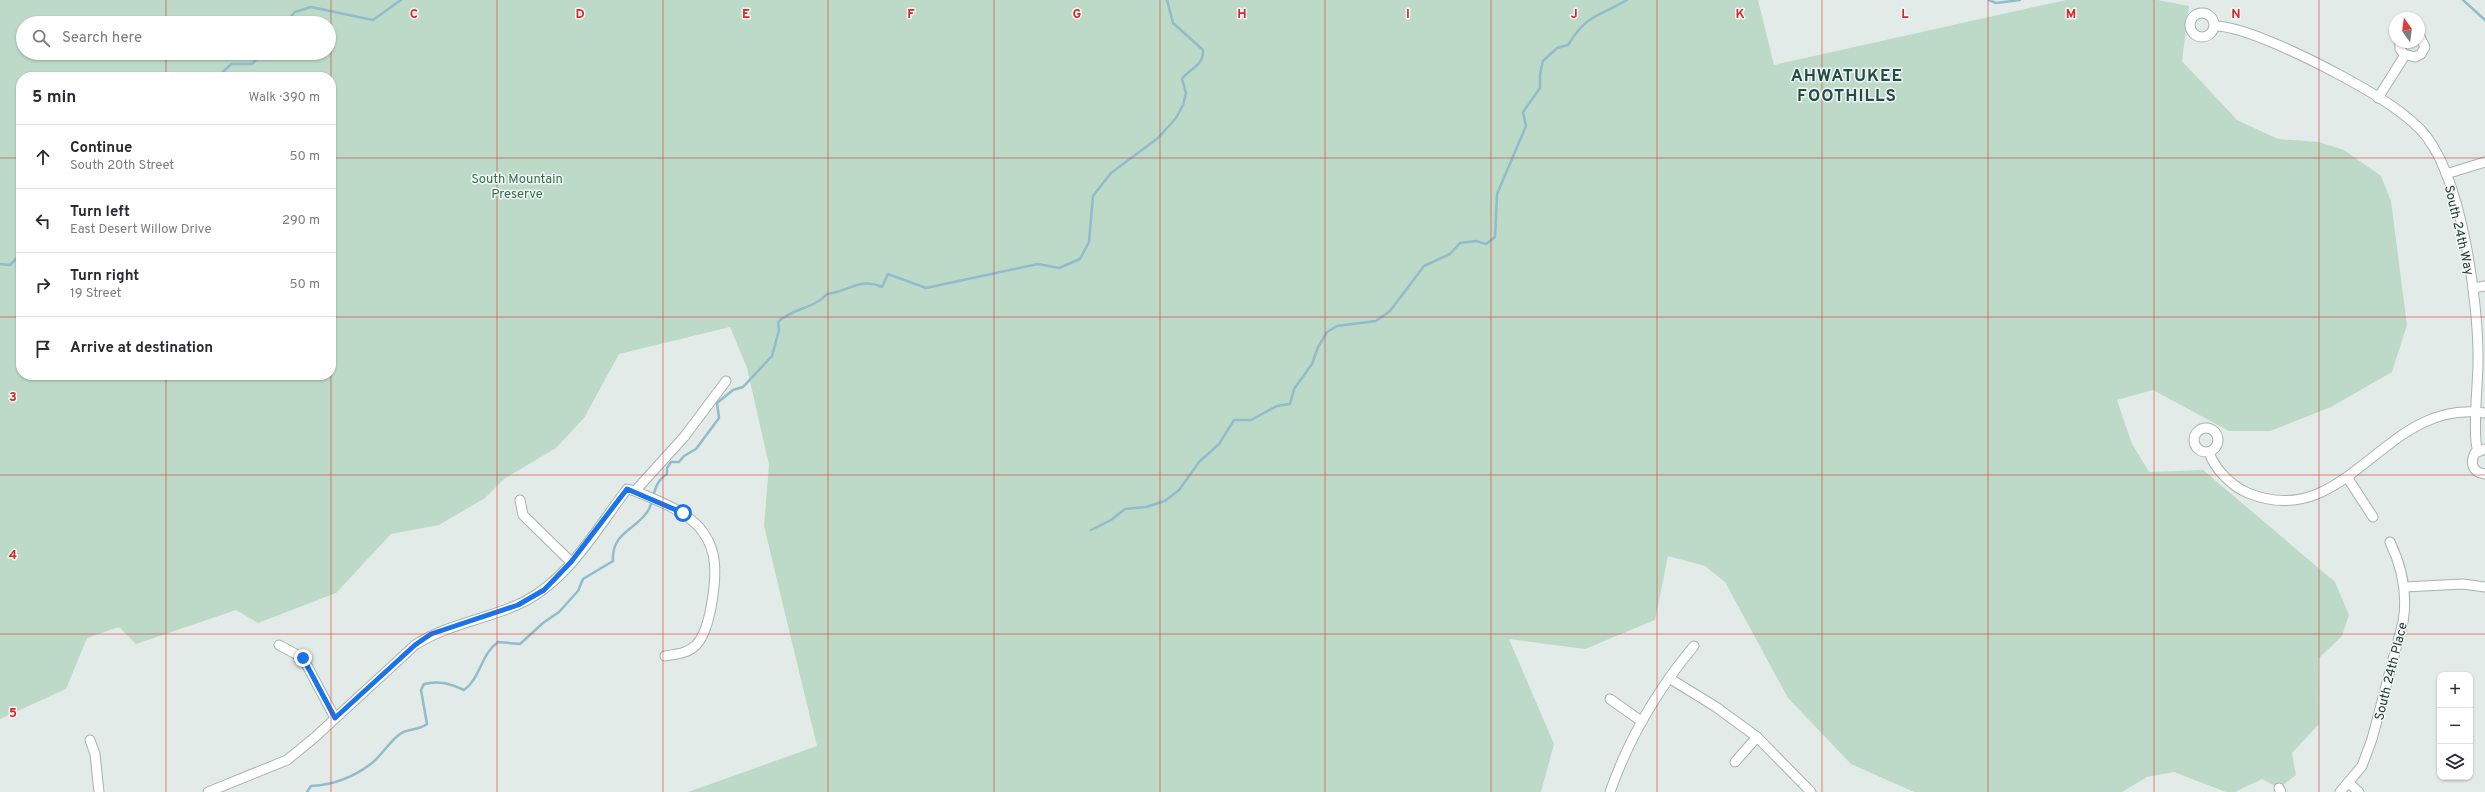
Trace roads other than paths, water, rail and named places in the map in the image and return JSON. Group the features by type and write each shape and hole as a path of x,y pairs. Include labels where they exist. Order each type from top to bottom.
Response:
{"street":[{"name":"South 24th Way","path":"2215,26 2238,31 2305,56 2378,98 2421,130 2440,159 2459,215 2473,288 2481,412 2476,434 2482,450 2472,459 2472,465 2476,471 2485,474"},
{"path":"2400,48 2405,55 2415,57 2423,51 2423,48"},
{"path":"2378,98 2405,55"},
{"path":"2446,174 2485,162"},
{"path":"2473,288 2485,286"},
{"path":"636,491 684,437 726,381"},
{"path":"2209,452 2223,475 2242,490 2265,500 2287,502 2307,499 2325,492 2347,477 2396,438 2421,422 2445,415 2481,412"},
{"path":"2347,477 2374,517"},
{"path":"208,792 287,760 415,645 431,634 518,605 544,590 571,562 627,489 636,491 683,513 699,528 706,539 714,558 715,574 706,629 697,644 687,652 665,656"},
{"path":"520,500 523,515 571,562"},
{"name":"South 24th Place","path":"2340,792 2362,766 2372,739 2405,607 2401,569 2390,542"},
{"path":"2404,587 2463,584 2485,587"},
{"path":"279,645 303,658 335,718"},
{"path":"1610,792 1631,738 1669,678 1694,646"},
{"path":"1669,678 1716,706 1757,737 1811,792"},
{"path":"1610,699 1641,721"},
{"path":"1735,762 1757,737"},
{"path":"90,740 95,754 99,792"},
{"path":"2349,783 2359,792"}],"waterway":[{"path":"291,16 295,12 311,7 373,20 401,0"},
{"path":"307,792 311,786 327,784 351,776 376,760 400,734 420,728 427,724 421,690 424,684 435,682 445,683 464,690 474,680 492,647 498,642 520,644 543,623 559,612 578,591 583,579 613,561 616,543 626,531 644,516 649,509 659,481 667,474 667,468 671,462 679,462 684,456 696,449 719,418 717,403 733,390 743,387 772,356 779,330 778,322 784,317 816,303 827,294 861,284 874,284 882,287 888,274 926,288 1038,264 1059,268 1080,259 1089,242 1093,196 1111,173 1158,138 1176,118 1183,105 1186,93 1182,79 1199,63 1203,55 1203,50 1173,23 1167,0"},
{"path":"1091,530 1111,520 1125,509 1146,507 1165,501 1179,490 1199,462 1219,444 1234,420 1251,420 1277,406 1290,404 1294,389 1312,364 1318,347 1327,332 1337,326 1376,321 1390,311 1424,266 1450,254 1460,243 1476,241 1486,244 1495,237 1497,194 1526,126 1523,112 1540,88 1540,74 1543,61 1557,48 1568,45 1581,27 1587,22 1627,0"},
{"path":"1989,0 1996,3 2020,0"},
{"path":"2463,0 2485,20"},
{"path":"223,72 231,64 252,64 256,60"},
{"path":"0,264 10,265 16,259"}],"district":[{"name":"AHWATUKEE FOOTHILLS","path":"1847,85"}],"park label":[{"name":"South Mountain Preserve","path":"517,186"}]}
